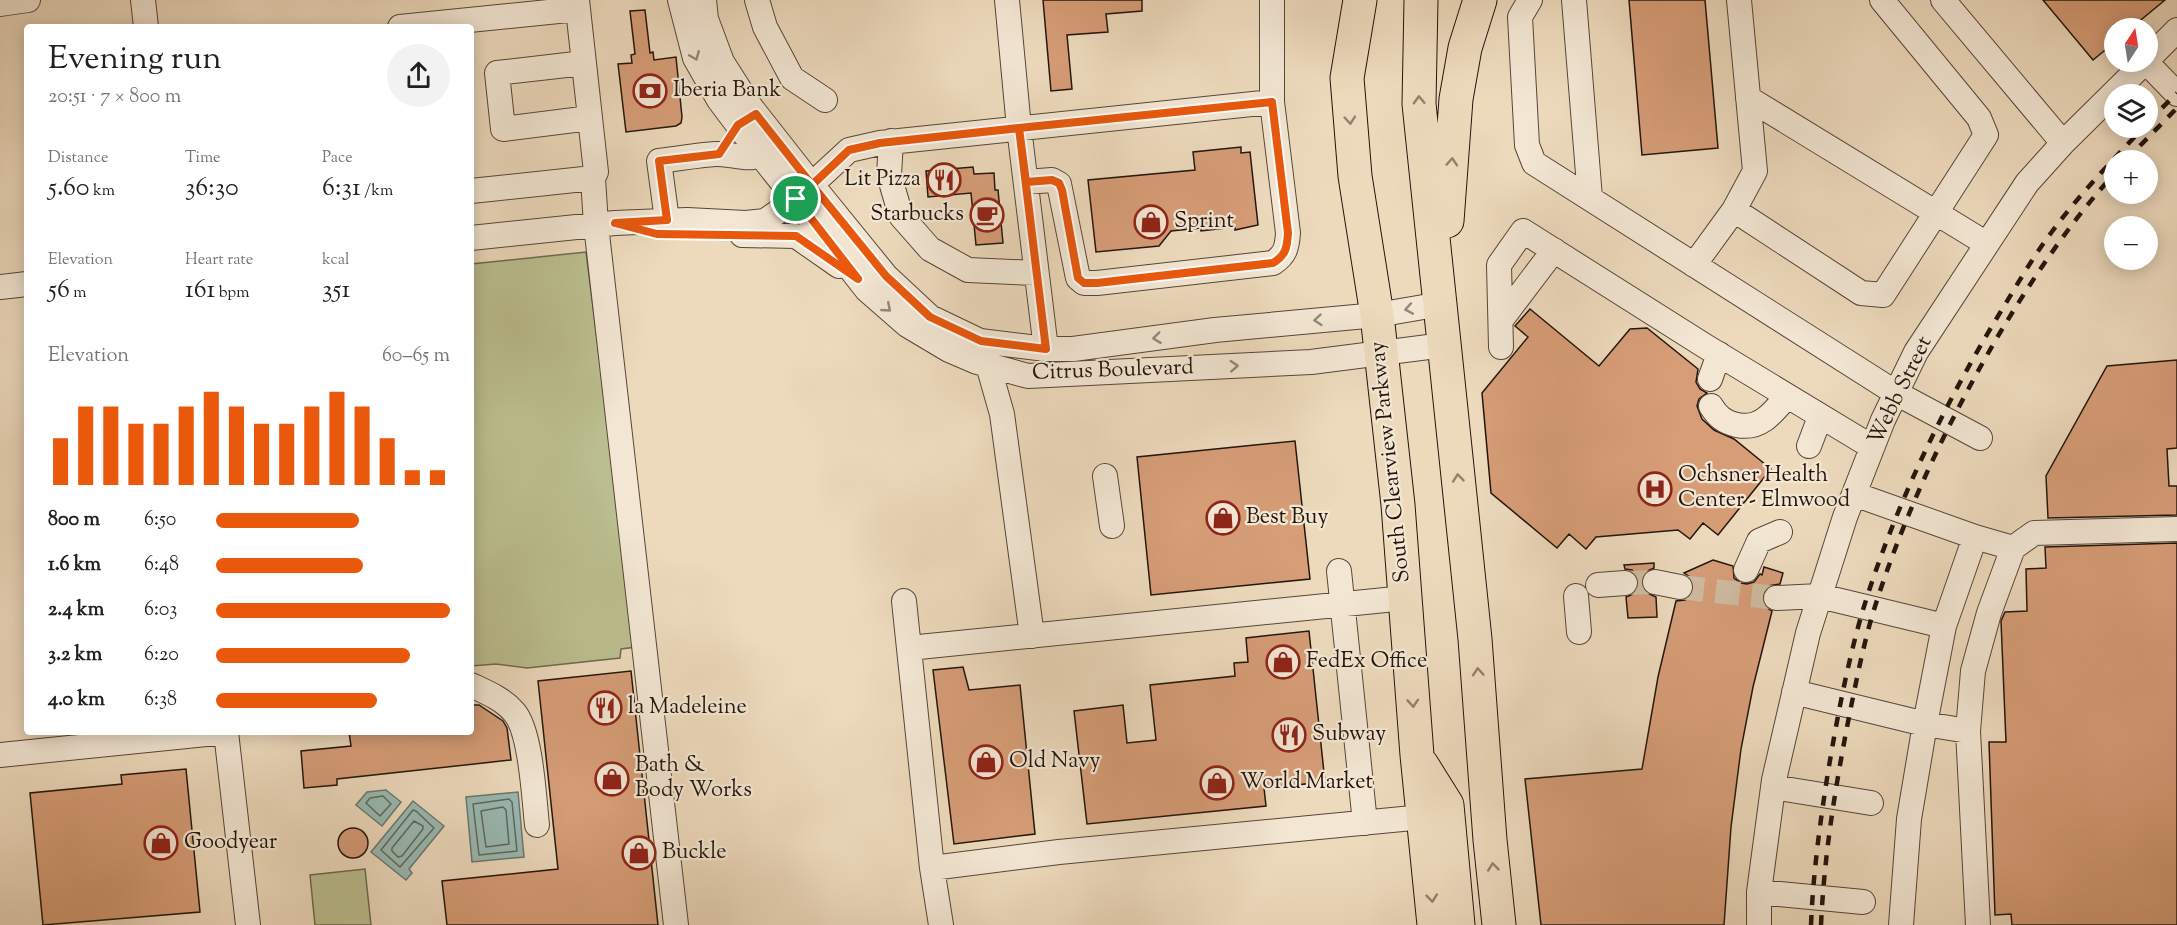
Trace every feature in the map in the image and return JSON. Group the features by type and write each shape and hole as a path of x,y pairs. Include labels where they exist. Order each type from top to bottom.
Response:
{"highway":[{"path":"1344,0 1347,78"},
{"name":"South Clearview Parkway","path":"1360,0 1347,78 1355,176 1377,315 1398,505 1417,755 1434,925"},
{"path":"1420,0 1419,104 1475,639 1490,840 1499,925"},
{"path":"1441,304 1456,99 1465,48 1480,0"},
{"path":"1417,755 1447,806 1458,925"}],"street":[{"path":"0,4 28,0"},
{"path":"143,0 146,24"},
{"name":"Citrus Boulevard","path":"680,0 695,58 719,100 747,119"},
{"name":"Citrus Boulevard","path":"704,0 706,19 747,119 804,192 886,276 930,317 981,341 1046,349 1073,349 1215,330 1377,315 1441,304"},
{"path":"757,0 765,27 792,78 825,100"},
{"path":"1007,0 1019,128 1046,349"},
{"path":"1026,182 1052,180 1059,183 1071,250 1078,278 1084,283 1273,263 1283,256 1287,248 1288,233 1272,102 1272,0"},
{"path":"1530,0 1520,17 1527,145 1534,162 1896,393 1980,438"},
{"path":"1574,0 1590,198"},
{"path":"1694,264 1734,210 1755,171 1739,0"},
{"path":"1734,210 1861,293 1882,295 1986,135 1979,118 1882,0"},
{"path":"1943,0 2062,143"},
{"path":"423,24 577,4 596,171 593,178 605,224 676,925"},
{"name":"Webb Street","path":"2158,48 2177,30"},
{"path":"584,63 497,73 502,129 590,118"},
{"name":"Webb Street","path":"1759,925 1759,892 1773,787 1794,692 1808,633 1872,447 1916,352 2027,183 2062,143 2134,72"},
{"path":"2157,72 2177,94"},
{"path":"1748,98 1987,244"},
{"path":"474,238 667,220 746,223 765,221 804,192 849,150 891,141 1272,102"},
{"path":"719,154 747,119"},
{"path":"891,141 890,175 901,216 930,249 968,270 1035,264 1071,250"},
{"path":"667,220 659,161 719,154 739,158 770,149"},
{"path":"474,191 593,178"},
{"name":"Citrus Boulevard","path":"804,192 858,279 867,290 907,325 949,350 988,365 1028,376 1311,362 1444,345"},
{"path":"605,224 657,234 796,236 858,279"},
{"path":"1502,347 1499,265 1523,231 1820,417 1872,447"},
{"path":"1501,320 1554,250"},
{"path":"0,288 24,284"},
{"path":"1710,379 1719,354"},
{"path":"988,365 1002,414 1032,636"},
{"path":"1711,406 1717,416 1724,421 1746,427 1758,424 1774,413 1787,396"},
{"path":"1809,446 1820,417"},
{"path":"1105,476 1112,526"},
{"path":"1854,494 1975,537 2013,548"},
{"path":"1972,922 1968,731 1973,671 1989,614 2013,548 2034,533 2177,529"},
{"path":"1746,570 1759,541 1780,532"},
{"path":"1901,925 1909,819 1925,724 1944,626 1975,537"},
{"path":"1340,571 1365,823"},
{"path":"1655,582 1680,587"},
{"path":"1598,585 1625,583"},
{"path":"1576,596 1579,632"},
{"path":"1776,598 1820,596 1944,626"},
{"path":"909,648 1405,598"},
{"path":"904,601 932,868 941,925"},
{"path":"1952,602 1989,614"},
{"path":"474,686 492,695 515,713 528,747 537,825"},
{"path":"1794,692 1925,724 1968,731"},
{"path":"0,755 197,735"},
{"path":"226,735 249,925"},
{"path":"1773,787 1871,803"},
{"path":"932,868 1089,849 1423,817"},
{"path":"1759,892 1863,902"}],"green space":[{"path":"586,252 636,647 621,649 620,658 527,668 496,664 474,666 474,264"},
{"path":"365,869 371,925 315,925 310,875"}],"water":[{"path":"386,790 401,802 382,826 356,805 367,792"},
{"path":"518,792 524,857 472,862 466,797"},
{"path":"413,801 444,826 409,869 412,873 406,880 371,852"}],"building":[{"path":"1043,0 1142,0 1142,11 1106,14 1108,32 1067,35 1072,89 1051,91"},
{"path":"1629,0 1705,0 1718,148 1642,155"},
{"path":"2043,0 2165,0 2143,18 2104,18 2104,51 2093,60"},
{"name":"Iberia Bank","path":"645,10 650,53 653,52 654,60 676,57 682,117 681,123 676,126 626,132 618,64 632,63 631,55 635,54 630,11"},
{"path":"1241,147 1241,153 1250,152 1258,225 1235,230 1235,227 1201,231 1201,228 1171,231 1159,246 1096,252 1088,180 1195,170 1193,152"},
{"path":"973,167 974,174 994,173 1003,243 976,245 971,193 928,197 926,171"},
{"path":"1530,309 1599,366 1630,329 1647,328 1698,369 1696,382 1700,389 1707,393 1699,399 1697,406 1702,419 1714,430 1734,439 1771,469 1718,535 1703,523 1690,539 1678,530 1596,537 1586,549 1569,534 1557,548 1491,493 1482,393 1528,337 1515,326"},
{"path":"2177,360 2177,448 2167,449 2169,486 2177,486 2177,515 2048,518 2046,476 2107,366"},
{"name":"Best Buy","path":"1295,441 1310,579 1151,595 1137,457"},
{"path":"2177,543 2177,925 2012,925 2011,914 1995,915 1989,742 2006,742 2001,621 2005,612 2027,611 2026,569 2046,568 2045,547"},
{"path":"1713,560 1733,566 1734,578 1741,583 1754,582 1760,574 1762,575 1764,567 1783,573 1780,584 1768,586 1763,592 1764,606 1772,611 1753,687 1741,749 1731,827 1724,925 1541,925 1525,779 1642,769 1658,677 1676,601 1685,600 1694,590 1693,582 1684,573"},
{"path":"1654,563 1654,568 1645,572 1641,580 1645,592 1656,597 1657,617 1628,618 1626,597 1638,589 1639,583 1632,570 1625,569 1624,565"},
{"path":"1309,631 1325,782 1264,788 1266,806 1087,824 1074,711 1123,705 1127,743 1156,740 1150,685 1235,676 1234,663 1248,662 1246,638"},
{"name":"Old Navy","path":"963,667 969,690 1020,685 1035,834 954,844 933,670"},
{"path":"631,671 658,925 447,925 442,881 558,869 538,681"},
{"path":"474,705 479,705 503,721 507,728 511,760 337,779 337,785 304,788 301,751 351,746 349,735 474,735"},
{"path":"186,769 200,912 43,925 30,793 122,784 121,775"},
{"path":"353,828 364,832 368,843 364,854 353,858 342,854 338,843 342,832"}],"tunnel":[{"path":"1625,583 1655,582"},
{"path":"1680,587 1776,598"}],"railway":[{"path":"2158,112 2177,93"},
{"path":"2136,150 2177,108"},
{"path":"1811,925 1822,810 1847,672 1874,575 1903,500 1955,391 2029,266 2072,206 2134,138"},
{"path":"1821,925 1831,823 1851,709 1872,616 1898,542 1945,434 2001,331 2054,249 2104,186"}],"place":[{"name":"Iberia Bank","path":"650,91"},
{"name":"Lit Pizza","path":"944,180"},
{"name":"Starbucks","path":"987,215"},
{"name":"Sprint","path":"1151,222"},
{"name":"Ochsner Health Center - Elmwood","path":"1655,489"},
{"name":"Best Buy","path":"1223,518"},
{"name":"FedEx Office","path":"1283,662"},
{"name":"la Madeleine","path":"605,708"},
{"name":"Subway","path":"1289,735"},
{"name":"Old Navy","path":"986,762"},
{"name":"Bath & Body Works","path":"612,779"},
{"name":"World Market","path":"1217,783"},
{"name":"Goodyear","path":"161,843"},
{"name":"Buckle","path":"639,853"}],"route":[{"path":"796,199 812,185 886,276 930,317 981,341 1046,349 1019,128 1272,102 1288,233 1287,248 1283,256 1273,263 1084,283 1078,278 1071,250 1062,190 1059,183 1052,180 1026,182 1019,128 880,143 849,150 812,185 756,114 738,125 719,154 659,161 667,220 615,223 657,234 796,236 858,279 796,199"}]}
